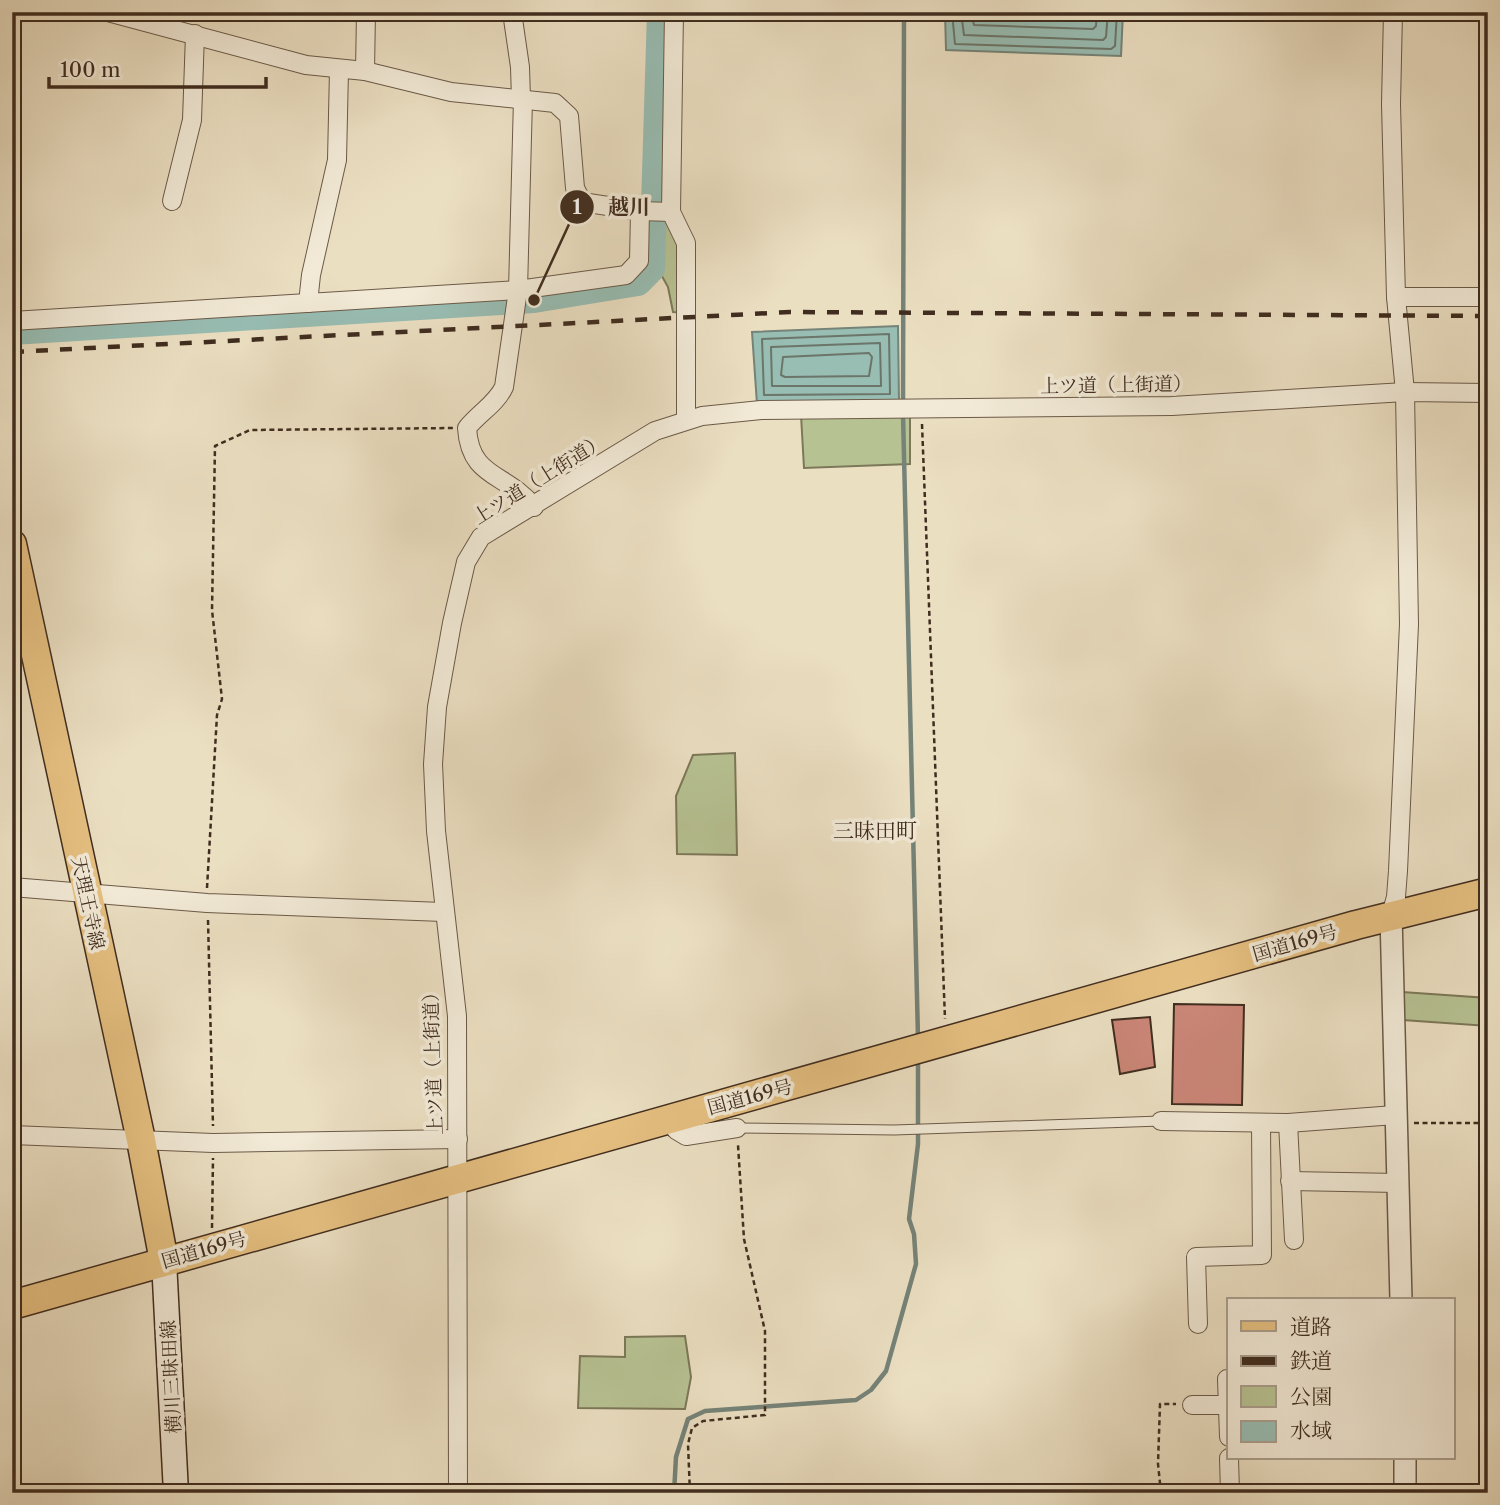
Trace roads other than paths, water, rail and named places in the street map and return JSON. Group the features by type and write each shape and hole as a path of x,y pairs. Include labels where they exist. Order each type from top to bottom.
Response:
{"main road":[{"name":"天理王寺線","path":"12,544 141,1140 164,1261"},
{"name":"国道169号","path":"12,1306 164,1261 946,1044 1391,915 1488,892"},
{"name":"横川三昧田線","path":"164,1261 176,1493"}],"street":[{"path":"108,12 263,55 339,70 365,71 451,92 555,103 569,116 575,188 582,202 640,211 671,212"},
{"path":"365,71 366,12"},
{"path":"512,12 522,99 518,290 504,387 498,400 480,411 467,428 473,459 521,491 534,507"},
{"path":"674,12 671,212 686,243 686,419"},
{"path":"1392,12 1391,104 1396,297 1405,392 1409,624 1397,884 1391,915 1401,1298"},
{"path":"172,201 181,155 192,120 195,34"},
{"path":"308,303 311,275 337,160 339,70"},
{"path":"12,321 518,290 626,275 639,261 640,211"},
{"path":"1396,297 1488,297"},
{"name":"上ツ道（上街道）","path":"458,1493 457,1016 443,912 433,764 436,707 452,622 466,562 481,537 656,431 686,419 761,410 1172,406 1405,392 1488,393"},
{"path":"12,887 207,903 443,912"},
{"path":"1161,1121 1288,1124 1395,1118"},
{"path":"673,1119 676,1130 686,1136 737,1128"},
{"path":"1198,1324 1196,1257 1262,1255 1261,1123"},
{"path":"1288,1124 1294,1240"},
{"path":"12,1135 214,1143 458,1139"},
{"path":"1290,1181 1398,1183"},
{"path":"1192,1405 1227,1405"},
{"path":"1229,1460 1230,1493"},
{"path":"1405,1460 1405,1493"}],"lane":[{"path":"737,1128 894,1130 1161,1121"}],"water":[{"path":"945,12 1123,12 1121,56 946,50"},
{"path":"898,326 899,401 757,404 752,332"}],"waterway":[{"path":"12,332 534,300 638,283 652,269 660,12"},
{"path":"903,405 904,12"},
{"path":"903,414 918,1038"},
{"path":"674,1493 676,1457 688,1419 705,1411 856,1400 871,1390 886,1371 916,1264 914,1234 909,1219 918,1144 918,1057"}],"railway":[{"path":"12,352 790,312 1488,316"}],"place":[{"name":"越川","path":"534,300"}],"district":[{"name":"三昧田町","path":"875,830"}]}
